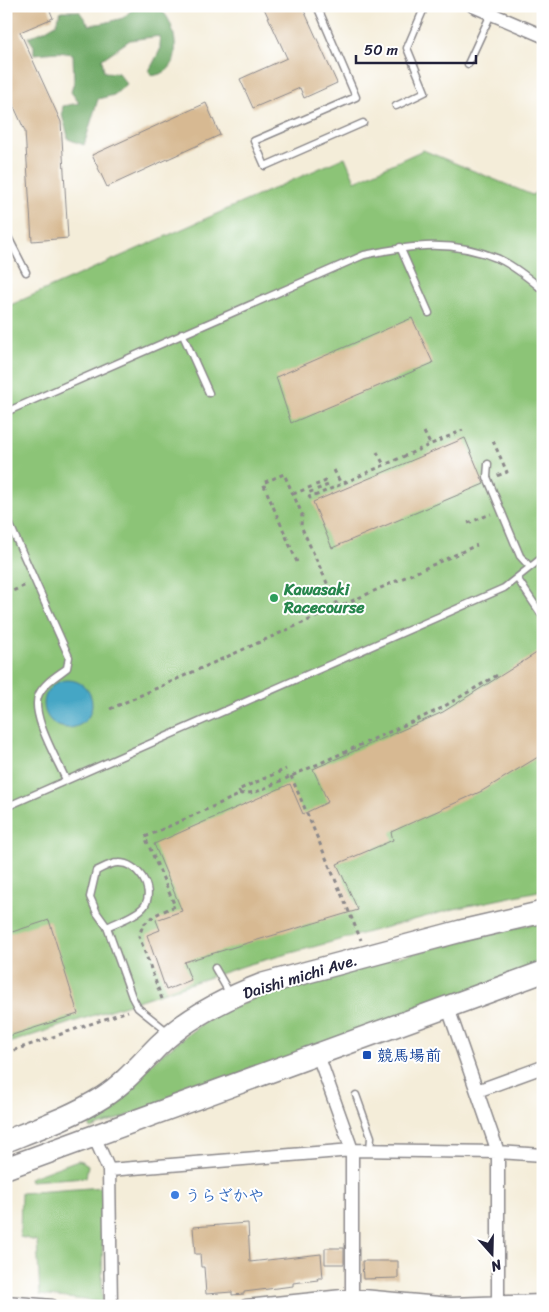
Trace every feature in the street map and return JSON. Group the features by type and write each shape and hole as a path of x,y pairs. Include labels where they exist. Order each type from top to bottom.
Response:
{"highway":[{"name":"Daishi michi Ave.","path":"6,1141 56,1122 103,1097 131,1076 160,1044 209,1008 232,997 263,984 461,931 543,912"},
{"path":"6,1168 543,972"}],"street":[{"path":"483,9 543,36"},
{"path":"448,1008 498,1152 498,1302"},
{"path":"318,1055 352,1150 353,1300"},
{"path":"477,1091 543,1067"},
{"path":"94,1136 108,1170 111,1306"},
{"path":"108,1170 352,1150 498,1152 543,1155"},
{"path":"246,1306 353,1300 450,1304 543,1301"},
{"path":"6,1302 52,1306"}],"lane":[{"path":"316,6 356,97 254,141 265,166 363,123"},
{"path":"396,106 425,92 407,48 426,6"},
{"path":"468,64 483,9"},
{"path":"6,233 26,272"},
{"path":"6,412 364,254 426,244 464,247 500,260 543,290"},
{"path":"400,247 429,313"},
{"path":"182,333 209,393"},
{"path":"488,464 487,477 520,556 530,567"},
{"path":"6,516 70,657 67,668 44,685 38,695 37,709 40,724 66,780"},
{"path":"6,807 504,588 543,557"},
{"path":"517,578 543,617"},
{"path":"107,927 144,907 148,894 143,878 130,866 119,862 96,871 90,897 97,913 107,927 132,997 138,1008 172,1035"},
{"path":"215,968 232,997"},
{"path":"356,1095 371,1137 370,1150"}],"path":[{"path":"293,494 326,481 328,485 308,493 310,498 463,430"},
{"path":"424,432 430,444"},
{"path":"377,452 384,465"},
{"path":"334,470 341,484"},
{"path":"297,562 263,483 284,474 302,514 301,526 338,607"},
{"path":"110,709 477,545"},
{"path":"162,999 139,936 143,925 155,914 175,906 145,836 241,794 256,792 438,710 499,674"},
{"path":"241,794 238,790 286,769"},
{"path":"291,776 361,940"},
{"path":"6,1053 138,1008"}],"green space":[{"path":"136,6 156,8 162,11 170,22 175,46 174,60 171,66 165,72 152,76 149,71 160,50 160,36 130,40 102,59 104,72 118,73 127,84 114,95 98,99 84,145 68,139 62,115 63,106 79,103 71,92 74,82 73,54 58,52 34,54 34,46 28,37 56,24 61,11 79,11 89,25 123,18"},
{"name":"Kawasaki Racecourse","path":"423,150 532,195 543,187 543,890 454,909 250,964 6,1044 6,307 345,157 355,181"},
{"path":"543,921 543,966 91,1129 88,1121 97,1111 161,1055 208,1019 265,993 370,964"},
{"path":"78,1160 88,1165 86,1177 30,1181 29,1178"},
{"path":"103,1187 102,1302 40,1295 37,1241 20,1237 21,1193"}],"water":[{"path":"63,680 73,680 85,687 92,699 92,709 85,721 73,728 63,728 55,724 48,717 44,709 44,699 48,691 55,684"}],"building":[{"path":"6,6 48,6 53,18 20,32 61,122 68,238 32,241 25,131 6,89"},
{"path":"263,6 302,6 337,83 304,98 300,88 253,108 240,79 287,58"},
{"path":"206,103 220,135 107,187 92,155"},
{"path":"412,318 433,363 291,423 276,377"},
{"path":"465,438 484,484 332,548 313,502"},
{"path":"543,649 543,754 482,791 391,832 393,840 337,864 358,910 184,962 191,980 166,990 147,935 160,930 156,920 182,911 154,844 290,784 303,814 328,802 313,769 443,712"},
{"path":"49,920 78,1014 6,1037 6,934"},
{"path":"248,1223 250,1262 321,1254 323,1278 293,1283 293,1286 244,1292 244,1294 232,1295 232,1292 206,1294 204,1267 201,1267 200,1254 195,1254 193,1227"},
{"path":"325,1248 344,1248 344,1264 325,1264"},
{"path":"362,1261 398,1261 398,1278 363,1279"}],"place":[{"name":"Kawasaki Racecourse","path":"274,598"},
{"name":"競馬場前","path":"367,1055"},
{"name":"うらざかや","path":"175,1195"}]}
